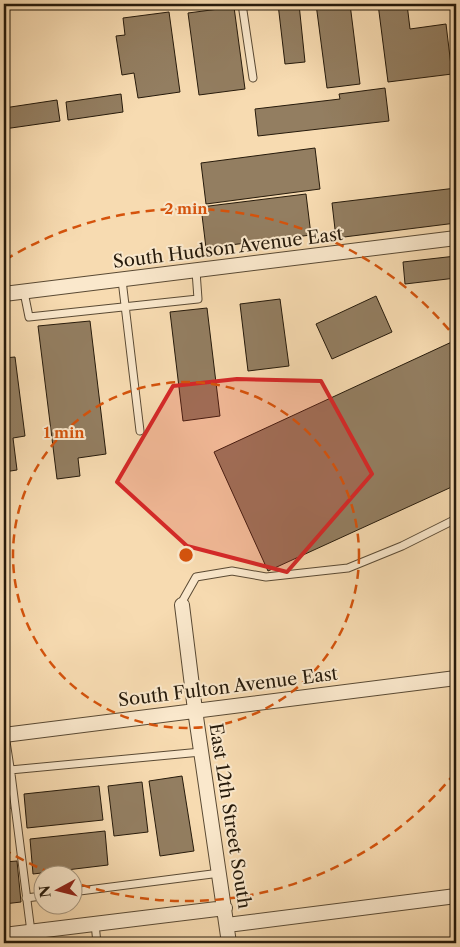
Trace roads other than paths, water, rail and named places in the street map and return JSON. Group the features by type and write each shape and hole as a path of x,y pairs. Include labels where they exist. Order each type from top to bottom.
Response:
{"street":[{"name":"South Hudson Avenue East","path":"4,294 456,238"},
{"name":"East 12th Street South","path":"182,605 195,710 229,943"},
{"name":"South Fulton Avenue East","path":"4,735 456,678"},
{"path":"227,925 456,896"},
{"path":"4,935 225,908"}],"lane":[{"path":"242,4 253,78"},
{"path":"24,292 28,317 126,308 198,299 196,271"},
{"path":"122,280 140,431"},
{"path":"182,605 196,577 232,571 266,577 348,568 402,546 456,520"},
{"path":"4,735 31,932"},
{"path":"10,770 201,752"},
{"path":"82,891 220,873"},
{"path":"26,898 32,897"},
{"path":"95,924 97,943"}]}
